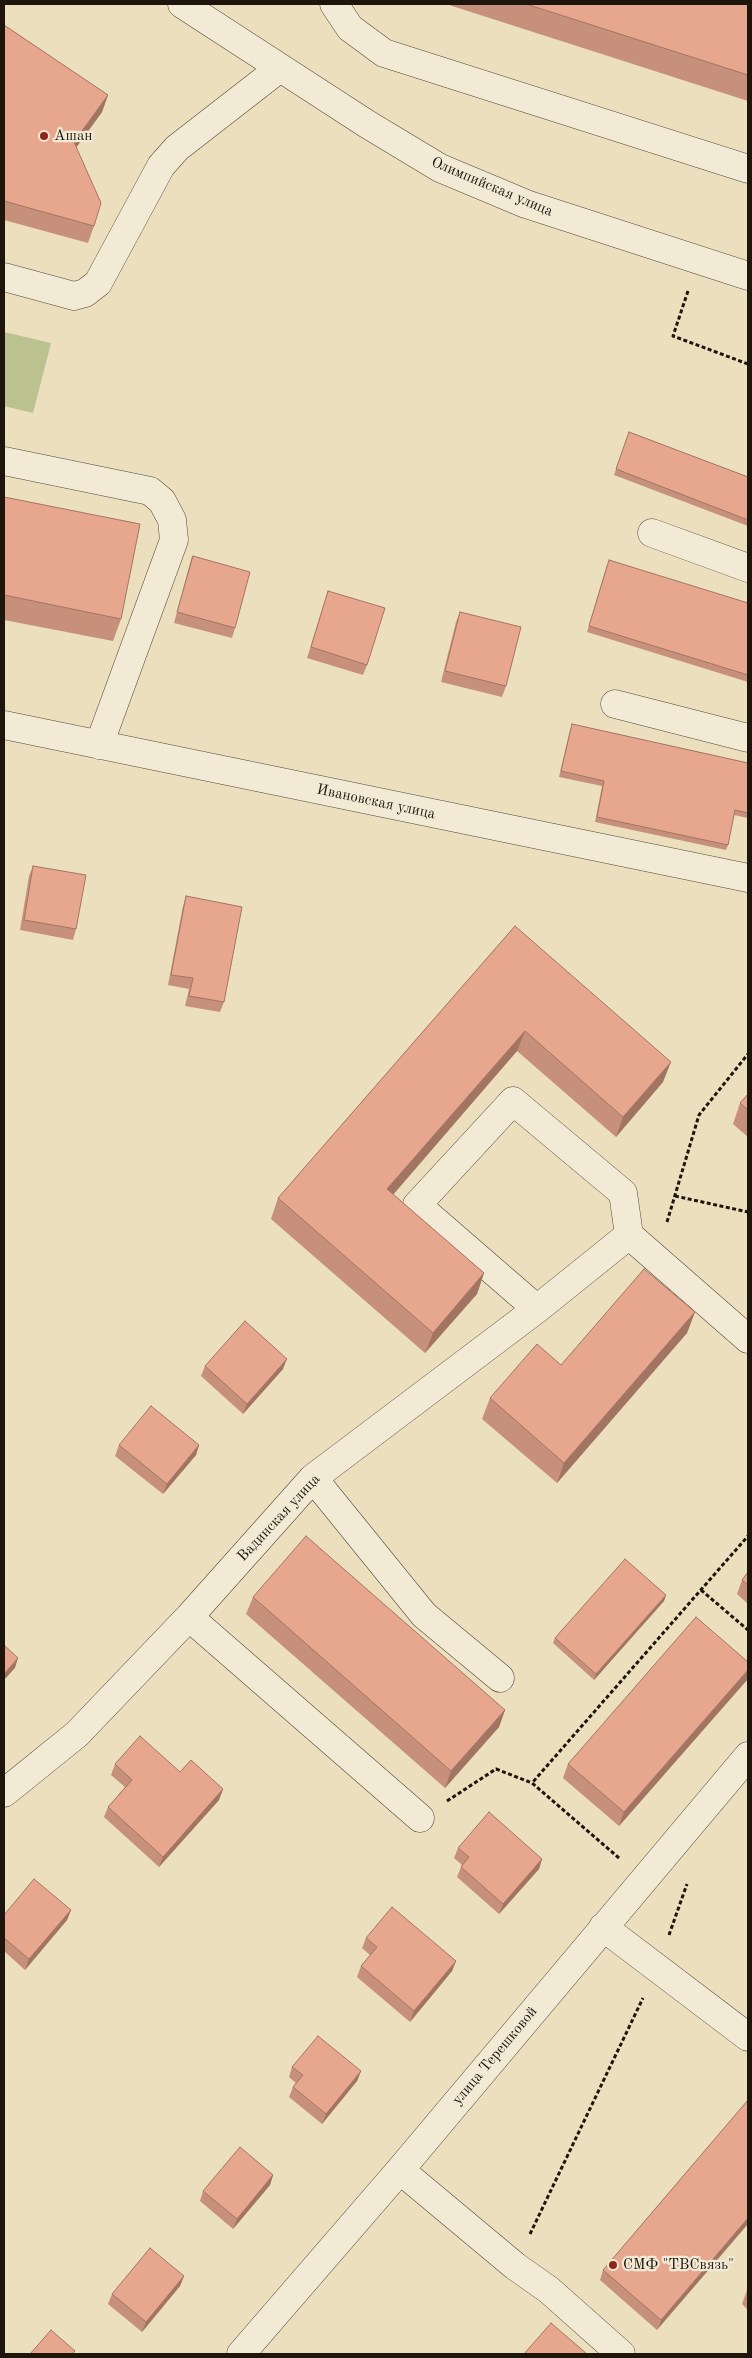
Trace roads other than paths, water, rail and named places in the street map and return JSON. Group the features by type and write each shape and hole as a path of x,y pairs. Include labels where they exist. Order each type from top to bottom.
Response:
{"street":[{"name":"Олимпийская улица","path":"182,4 367,124 440,168 526,204 748,276"},
{"path":"334,4 350,28 384,53 748,169"},
{"path":"4,277 74,296 85,293 98,283 161,166 177,148 280,68"},
{"path":"4,461 150,491 162,501 172,520 174,540 99,745"},
{"path":"652,533 748,568"},
{"path":"615,704 748,738"},
{"name":"Ивановская улица","path":"4,725 748,878"},
{"path":"537,1309 416,1205 513,1102 623,1193 629,1235 748,1339"},
{"name":"Вадинская улица","path":"4,1793 77,1734 189,1617 313,1478 537,1309 629,1235"},
{"path":"313,1478 424,1615 500,1678"},
{"path":"189,1617 420,1818"},
{"name":"улица Терешковой","path":"242,2354 400,2170 748,1756"},
{"path":"603,1927 748,2037"},
{"path":"400,2170 515,2266 549,2290 621,2354"}],"place":[{"name":"Ашан","path":"44,136"},
{"name":"СМФ \"ТВСвязь\"","path":"613,2265"}]}
